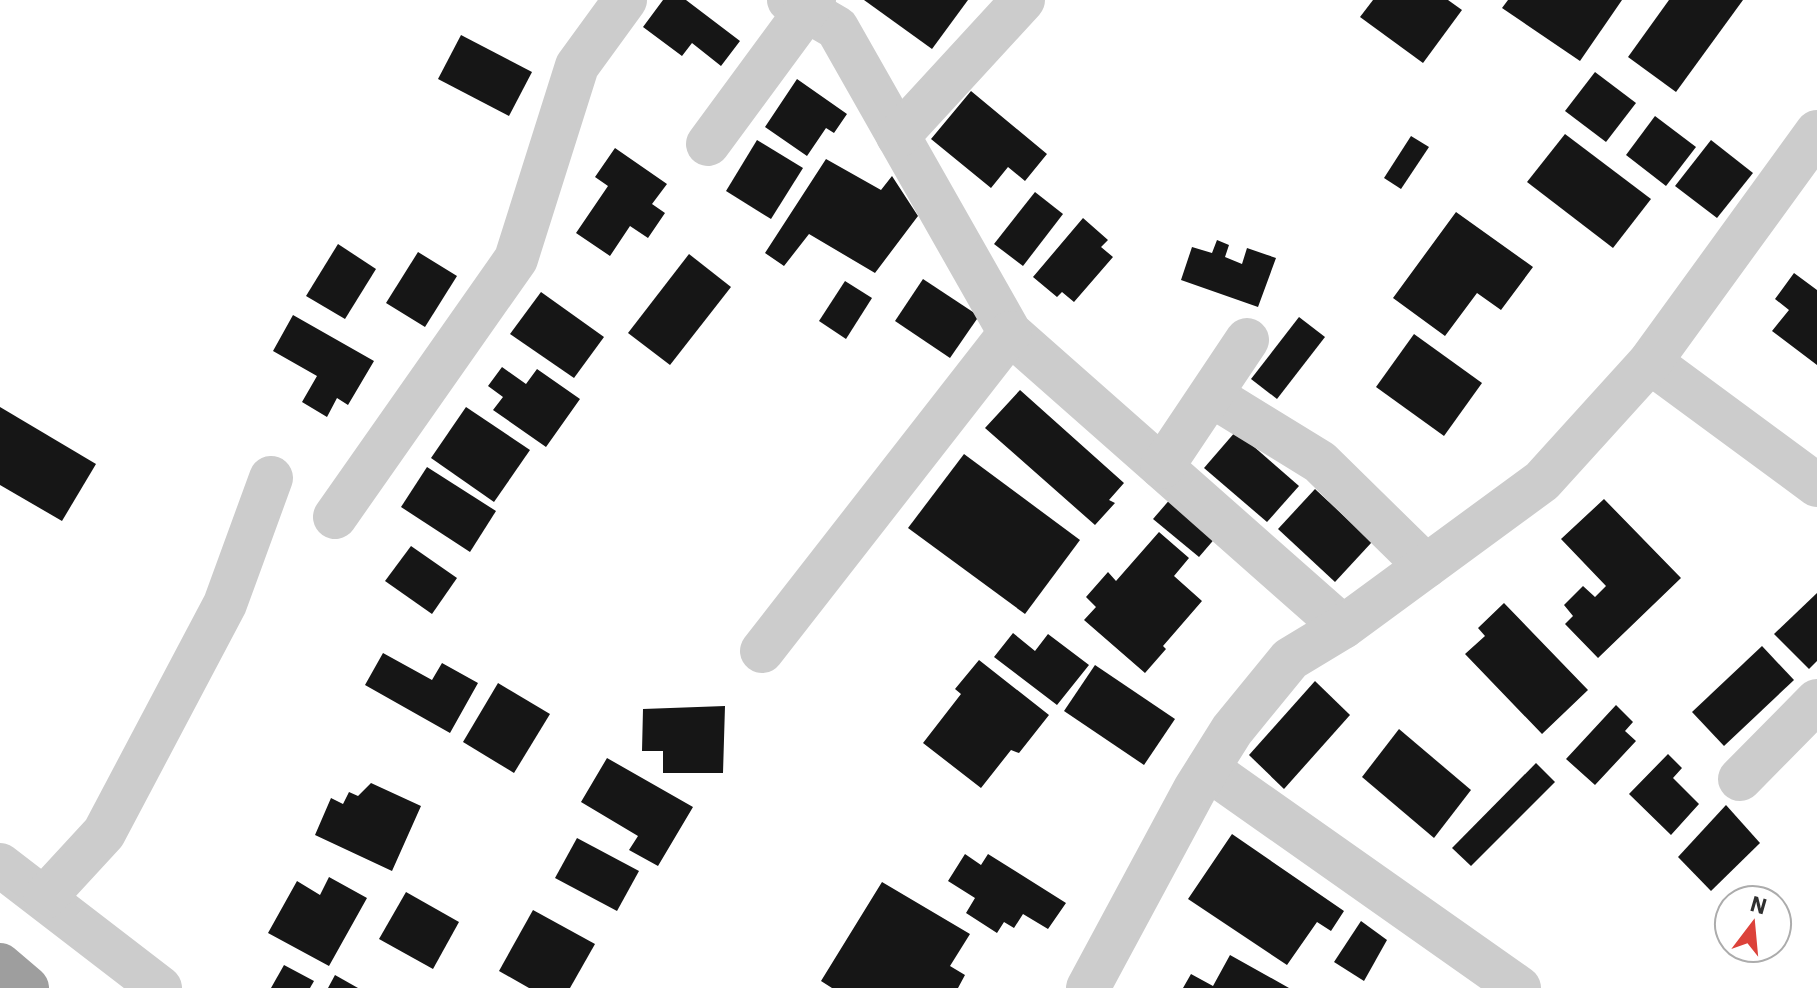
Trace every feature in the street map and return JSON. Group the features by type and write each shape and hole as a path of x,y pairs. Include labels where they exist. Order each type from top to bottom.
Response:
{"highway":[{"path":"0,965 27,988"}],"street":[{"path":"335,517 516,259 577,66 625,0"},
{"path":"898,136 1023,0"},
{"path":"708,144 803,4 837,28 1010,333 1343,627"},
{"path":"1088,988 1208,769 1232,730 1290,659 1343,627 1542,481 1650,362 1817,132"},
{"path":"762,651 1010,333"},
{"path":"1162,467 1247,340"},
{"path":"1650,362 1817,485"},
{"path":"1211,395 1320,462 1426,566"},
{"path":"45,897 104,833 225,604 271,478"},
{"path":"1740,779 1817,701"},
{"path":"1208,769 1519,988"},
{"path":"0,865 160,988"}],"building":[{"path":"663,0 686,0 740,41 721,66 692,43 682,56 643,27"},
{"path":"864,0 968,0 932,49"},
{"path":"1373,0 1448,0 1462,10 1423,63 1360,17"},
{"path":"1508,0 1622,0 1580,61 1502,8"},
{"path":"1669,0 1743,0 1676,92 1628,57"},
{"path":"461,35 532,72 509,116 438,79"},
{"path":"1595,72 1636,103 1606,142 1565,111"},
{"path":"797,79 847,114 834,133 826,128 807,156 765,127"},
{"path":"971,91 1047,154 1025,181 1008,167 991,188 931,139"},
{"path":"1655,116 1696,147 1666,186 1626,155"},
{"path":"1565,134 1651,199 1613,248 1527,182"},
{"path":"1411,136 1429,147 1401,189 1384,178"},
{"path":"757,140 803,168 771,219 726,191"},
{"path":"1711,140 1753,173 1717,218 1675,186"},
{"path":"615,148 667,184 652,204 665,213 648,238 630,226 610,256 576,233 608,186 595,177"},
{"path":"826,159 881,190 892,176 918,216 875,273 809,234 784,266 765,253"},
{"path":"1035,192 1063,214 1023,266 994,244"},
{"path":"1456,212 1533,267 1501,310 1477,293 1445,336 1393,298"},
{"path":"1083,218 1108,240 1101,247 1113,257 1074,302 1062,292 1057,297 1033,277"},
{"path":"1217,240 1229,245 1225,257 1242,264 1247,248 1276,258 1258,307 1181,280 1192,247 1212,253"},
{"path":"338,244 376,269 345,319 306,296"},
{"path":"418,252 457,276 425,327 386,303"},
{"path":"689,254 731,287 670,365 628,333"},
{"path":"1794,273 1817,290 1817,365 1772,331 1789,310 1775,299"},
{"path":"923,279 979,316 950,358 895,321"},
{"path":"845,281 872,298 846,339 819,321"},
{"path":"541,292 604,337 574,378 510,334"},
{"path":"293,315 374,361 348,405 337,398 327,417 302,402 317,376 273,351"},
{"path":"1299,317 1325,337 1277,399 1251,379"},
{"path":"1414,334 1482,383 1444,436 1376,387"},
{"path":"502,367 526,384 537,369 580,399 546,447 493,410 503,397 488,386"},
{"path":"1020,390 1124,483 1109,500 1115,503 1095,525 985,428"},
{"path":"0,407 96,464 62,521 0,485"},
{"path":"466,407 530,450 494,502 431,458"},
{"path":"1236,431 1299,486 1267,522 1204,468"},
{"path":"964,454 1080,540 1025,614 908,528"},
{"path":"427,467 496,511 470,552 401,507"},
{"path":"1315,489 1372,542 1335,582 1278,529"},
{"path":"1172,497 1217,536 1199,557 1153,519"},
{"path":"1604,499 1681,578 1598,658 1565,624 1573,616 1564,605 1583,586 1595,597 1606,586 1561,539"},
{"path":"1159,532 1189,558 1174,576 1202,601 1163,646 1166,649 1145,673 1084,620 1096,607 1086,597 1108,572 1116,581"},
{"path":"411,546 457,578 432,614 385,581"},
{"path":"1817,593 1817,661 1809,669 1774,634"},
{"path":"1504,603 1588,690 1542,734 1465,654 1485,636 1478,628"},
{"path":"1013,633 1035,651 1048,634 1089,665 1057,705 994,657"},
{"path":"1762,646 1794,680 1724,746 1692,712"},
{"path":"383,653 432,680 442,663 478,683 450,733 365,685"},
{"path":"979,660 1049,715 1019,753 1011,750 981,788 923,743 961,694 955,689"},
{"path":"1095,665 1175,719 1144,765 1064,711"},
{"path":"1315,681 1350,715 1284,789 1249,755"},
{"path":"498,683 550,714 514,773 463,742"},
{"path":"1616,705 1633,722 1625,731 1636,741 1595,785 1566,759"},
{"path":"725,706 723,773 663,773 663,751 642,751 643,709"},
{"path":"1399,729 1471,790 1434,838 1362,777"},
{"path":"1668,754 1682,768 1673,778 1699,804 1671,835 1629,794"},
{"path":"607,758 693,807 658,866 629,850 638,836 581,802"},
{"path":"1536,763 1555,782 1471,866 1452,848"},
{"path":"371,783 421,806 392,871 315,835 331,798 343,804 349,792 358,796"},
{"path":"1726,805 1760,843 1718,884 1713,884 1711,891 1678,857"},
{"path":"1232,834 1344,911 1331,931 1317,922 1287,965 1188,899"},
{"path":"577,838 639,871 617,911 555,878"},
{"path":"965,854 981,865 988,854 1066,903 1048,929 1023,914 1014,928 1004,922 997,933 966,913 975,898 948,881"},
{"path":"329,877 367,898 329,966 268,933 297,881 320,895"},
{"path":"882,882 970,934 950,966 965,975 958,988 832,988 821,981"},
{"path":"406,892 459,922 433,969 379,939"},
{"path":"533,910 595,944 570,988 529,988 499,971"},
{"path":"1361,921 1387,940 1364,981 1334,962"},
{"path":"1230,955 1289,988 1183,988 1191,974 1213,986"},
{"path":"284,965 314,981 310,988 271,988"},
{"path":"335,975 358,988 328,988"}]}
